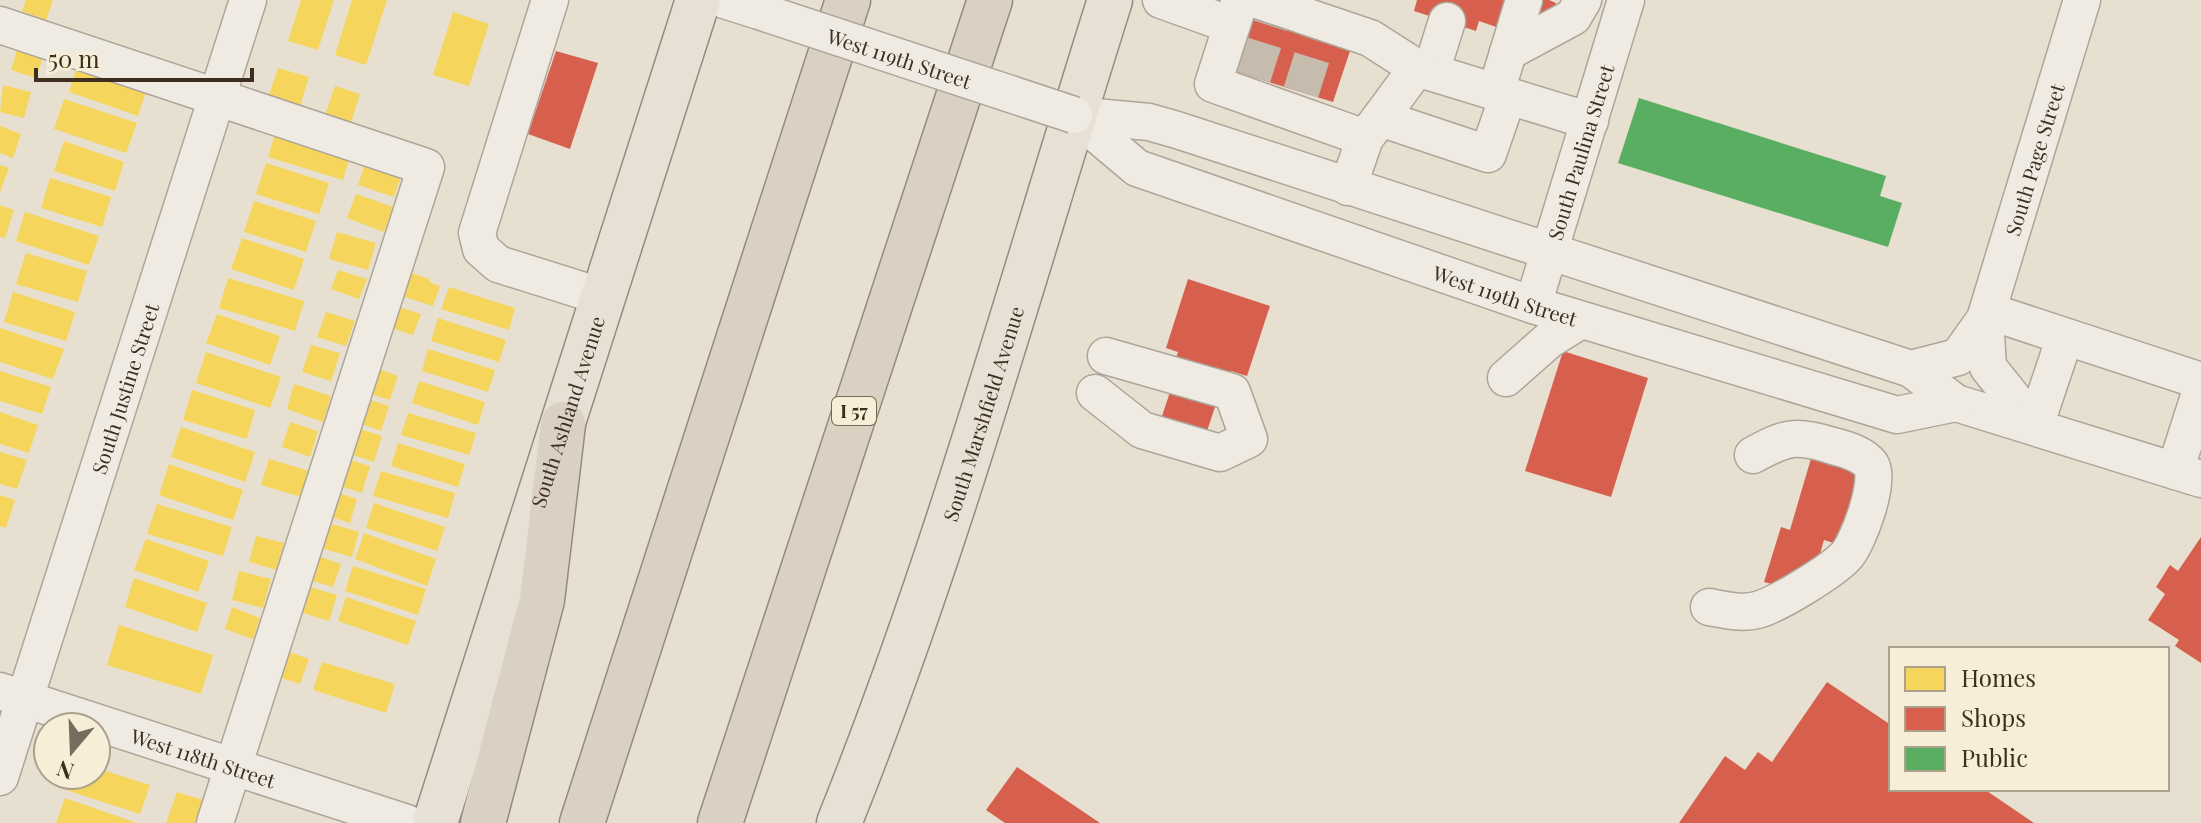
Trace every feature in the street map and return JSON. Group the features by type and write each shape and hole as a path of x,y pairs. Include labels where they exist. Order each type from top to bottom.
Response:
{"highway":[{"path":"582,823 848,0"},
{"name":"I 57","path":"720,823 990,0"},
{"path":"483,823 542,600 563,424"}],"main road":[{"name":"South Ashland Avenue","path":"435,823 698,0"},
{"name":"South Marshfield Avenue","path":"839,823 868,750 960,486 1110,0"}],"street":[{"name":"South Justine Street","path":"0,777 12,695 248,0"},
{"path":"550,0 477,233 481,249 498,264 603,297"},
{"name":"West 119th Street","path":"724,0 1074,115 1149,122 1911,369 1956,403 2188,475"},
{"path":"1161,0 1236,12 1213,84 1250,86 1373,128 1488,154 1508,52 1524,0"},
{"path":"1508,52 1573,17 1583,0"},
{"name":"South Paulina Street","path":"1533,305 1626,0"},
{"name":"South Page Street","path":"1911,369 1958,357 1986,315 2082,0"},
{"path":"1268,9 1322,29 1370,38 1424,70 1590,121"},
{"path":"1348,187 1373,128 1424,70 1447,21"},
{"path":"3,37 217,98 426,167 215,823"},
{"name":"West 119th Street","path":"1074,115 1137,168 1533,305 1897,415 1956,403"},
{"path":"1986,315 2201,381"},
{"name":"South Page Street","path":"1986,315 1988,367 2035,426"},
{"path":"1506,378 1549,340 1581,320"},
{"path":"2035,426 2065,337"},
{"path":"1100,374 1232,392 1255,434 1220,453 1142,430 1100,374"},
{"path":"2188,475 2201,390"},
{"path":"1709,607 1743,612 1758,610 1832,568 1853,547 1873,487 1874,475 1870,464 1862,457 1809,438 1792,437 1753,455"},
{"name":"West 118th Street","path":"12,695 407,823"}],"building: Homes":[{"path":"26,0 53,0 46,20 22,11"},
{"path":"301,0 334,0 318,50 288,41"},
{"path":"352,0 387,0 366,65 335,55"},
{"path":"453,12 489,24 469,86 433,75"},
{"path":"19,43 45,52 36,78 11,70"},
{"path":"78,62 148,86 138,116 69,92"},
{"path":"278,68 309,77 300,106 269,95"},
{"path":"3,85 31,92 24,118 0,112"},
{"path":"335,86 360,94 351,123 325,115"},
{"path":"64,99 137,123 126,153 54,129"},
{"path":"0,126 21,134 13,158 0,153"},
{"path":"277,127 352,150 343,180 268,157"},
{"path":"64,141 124,162 115,191 54,171"},
{"path":"367,158 403,170 394,197 358,185"},
{"path":"266,163 329,183 319,214 256,194"},
{"path":"0,165 9,168 0,192"},
{"path":"50,178 111,197 102,227 41,208"},
{"path":"356,194 393,207 384,232 347,218"},
{"path":"254,201 316,221 306,252 244,232"},
{"path":"0,205 14,210 5,238 0,237"},
{"path":"25,212 99,236 89,265 16,241"},
{"path":"337,232 376,243 368,270 329,259"},
{"path":"242,238 304,259 294,290 231,269"},
{"path":"26,253 87,271 78,302 16,284"},
{"path":"338,270 367,279 359,299 331,289"},
{"path":"402,270 430,279 429,282 440,286 433,306 395,294"},
{"path":"228,278 304,301 295,331 219,308"},
{"path":"449,287 515,308 509,330 441,309"},
{"path":"13,292 75,312 66,341 4,322"},
{"path":"393,305 421,314 413,335 386,326"},
{"path":"326,312 355,321 346,346 317,337"},
{"path":"217,314 280,336 270,365 206,343"},
{"path":"438,318 506,340 499,362 431,341"},
{"path":"0,328 64,349 53,379 0,362"},
{"path":"311,345 340,353 331,381 302,372"},
{"path":"428,349 495,370 488,392 422,371"},
{"path":"206,352 281,377 270,408 196,383"},
{"path":"371,366 398,376 390,400 364,392"},
{"path":"0,371 51,387 42,414 0,401"},
{"path":"419,381 485,402 478,425 412,403"},
{"path":"294,384 331,396 323,422 287,409"},
{"path":"192,390 255,410 247,439 183,420"},
{"path":"361,397 389,406 381,431 354,421"},
{"path":"0,412 38,425 29,453 0,444"},
{"path":"408,413 476,433 469,455 401,435"},
{"path":"290,422 318,431 310,457 282,447"},
{"path":"181,427 255,452 245,482 171,457"},
{"path":"353,427 382,436 374,462 345,452"},
{"path":"398,443 465,464 458,487 391,466"},
{"path":"0,452 27,460 17,489 0,484"},
{"path":"343,458 370,466 362,493 334,484"},
{"path":"269,459 309,471 301,497 261,485"},
{"path":"169,464 243,490 233,520 159,495"},
{"path":"381,471 455,493 448,518 373,496"},
{"path":"332,491 357,499 350,523 325,515"},
{"path":"0,495 15,500 6,528 0,526"},
{"path":"374,503 445,527 437,551 366,528"},
{"path":"157,504 232,527 223,556 147,534"},
{"path":"322,521 359,532 352,557 314,546"},
{"path":"364,533 436,559 427,586 355,559"},
{"path":"256,536 284,543 277,570 249,562"},
{"path":"146,539 209,561 198,592 134,570"},
{"path":"315,555 341,564 333,587 306,579"},
{"path":"353,566 426,589 418,615 345,591"},
{"path":"239,571 271,579 263,608 232,600"},
{"path":"134,578 207,603 197,632 125,607"},
{"path":"303,585 337,595 329,621 294,610"},
{"path":"346,597 416,621 408,645 338,621"},
{"path":"232,607 260,618 253,639 225,629"},
{"path":"119,625 213,655 201,694 107,665"},
{"path":"281,649 309,659 300,684 272,675"},
{"path":"322,662 395,684 386,713 313,690"},
{"path":"112,773 150,785 140,814 69,791 112,791"},
{"path":"177,792 203,800 195,823 166,823"},
{"path":"65,798 137,823 56,823"}],"building: Shops":[{"path":"1417,0 1549,0 1556,3 1543,43 1479,21 1476,31 1414,11"},
{"path":"1248,12 1352,45 1333,102 1230,70"},
{"path":"556,51 598,63 570,149 528,134"},
{"path":"1188,279 1270,306 1247,376 1231,371 1228,382 1224,380 1205,437 1160,422 1179,365 1174,364 1178,352 1166,348"},
{"path":"1563,351 1648,378 1611,497 1525,471"},
{"path":"1812,455 1860,470 1837,544 1824,540 1816,568 1786,588 1764,582 1781,527 1790,530"},
{"path":"2201,537 2201,663 2175,646 2179,640 2148,620 2165,594 2156,587 2170,565 2178,571"},
{"path":"1827,682 1889,724 1889,791 1987,791 2034,823 1679,823 1725,756 1745,770 1758,752 1772,762"},
{"path":"1017,767 1100,823 1005,823 986,810"}],"building: Public":[{"path":"1639,98 1886,176 1880,196 1902,203 1888,247 1618,163"}],"tunnel":[{"path":"1253,77 1271,20"},
{"path":"1301,92 1319,35"}]}
